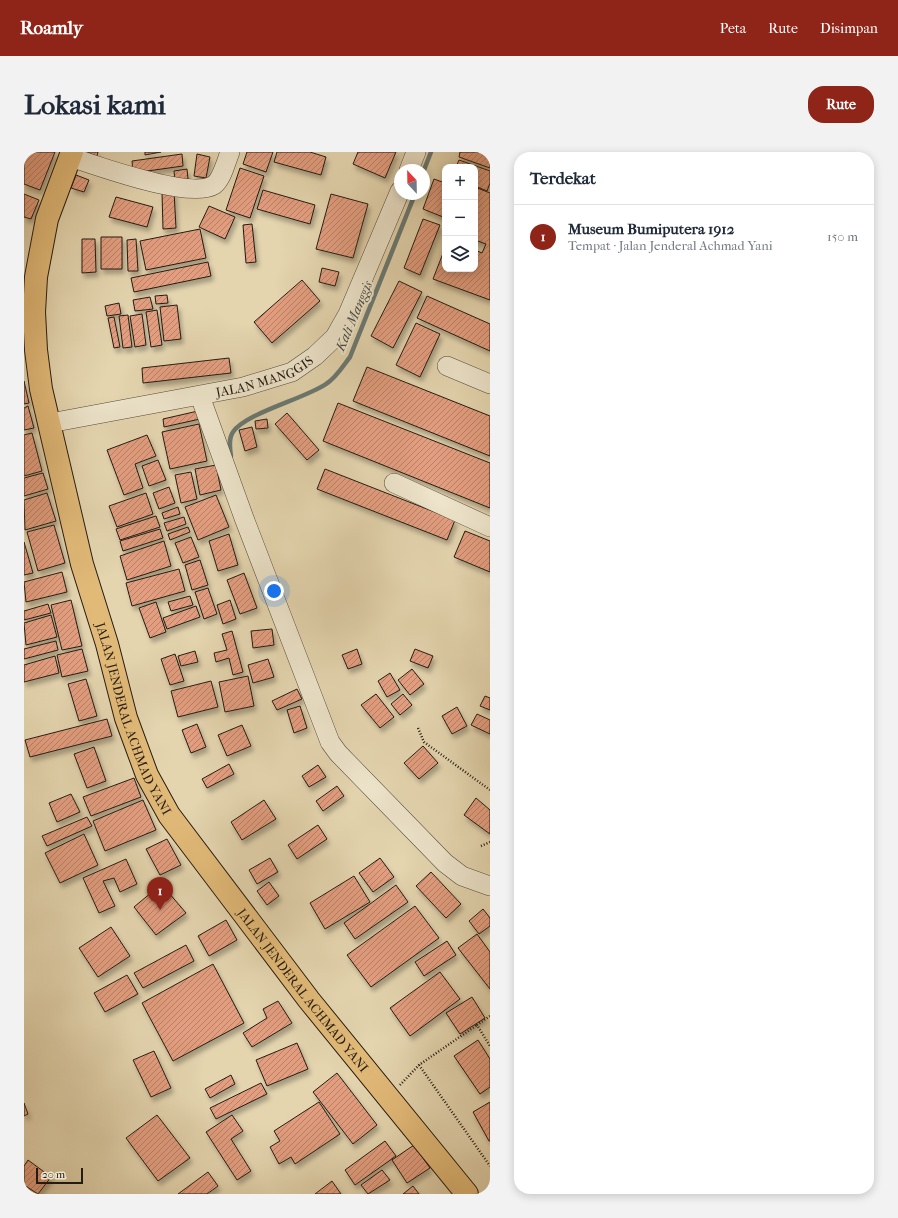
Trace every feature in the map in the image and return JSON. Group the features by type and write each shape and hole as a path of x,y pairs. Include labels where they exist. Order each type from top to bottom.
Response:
{"main road":[{"name":"JALAN JENDERAL ACHMAD YANI","path":"71,155 47,219 34,296 36,350 41,389 50,423 65,496 82,564 107,644 126,718 148,775 169,815 309,1000 467,1194"}],"street":[{"path":"71,155 167,186 196,189 212,186 218,182 230,152"},
{"path":"411,164 416,152"},
{"name":"JALAN MANGGIS","path":"50,423 243,387 292,372 315,356 335,337 348,314 396,200"},
{"path":"447,366 490,384"},
{"path":"200,396 244,518 330,742 338,753 445,863 462,876 490,886"},
{"path":"394,482 490,527"}],"path":[{"path":"418,728 424,742 490,790"},
{"path":"481,846 490,842"},
{"path":"388,1096 419,1065 490,1016"},
{"path":"477,1025 490,1046"},
{"path":"419,1065 490,1166"}],"building":[{"path":"24,152 55,152 40,190 24,184"},
{"path":"86,152 98,152 97,156"},
{"path":"145,152 161,152 145,155"},
{"path":"247,152 273,152 266,172 243,164"},
{"path":"277,152 310,152 326,157 321,175 274,162"},
{"path":"358,152 396,152 385,178 353,164"},
{"path":"460,152 490,152 490,168 459,157"},
{"path":"182,154 183,166 133,173 132,161"},
{"path":"197,154 210,157 206,178 194,176"},
{"path":"459,160 470,164 457,164"},
{"path":"478,167 490,171 490,183 487,191 478,187"},
{"path":"240,168 264,176 250,218 226,210"},
{"path":"187,169 188,179 175,181 174,171"},
{"path":"76,175 89,180 84,192 71,188"},
{"path":"434,179 442,182 442,217 423,209 426,200 430,200 430,190"},
{"path":"478,188 490,193 490,300 433,279 442,256 442,272 478,272 478,251 482,253 486,244 478,241"},
{"path":"263,190 315,205 310,224 257,209"},
{"path":"174,191 176,228 163,229 162,192"},
{"path":"24,194 39,200 31,219 24,217"},
{"path":"331,194 368,204 353,258 316,249"},
{"path":"116,197 153,207 147,227 109,217"},
{"path":"209,206 235,217 225,239 199,227"},
{"path":"423,219 440,225 420,275 404,268"},
{"path":"252,224 256,262 246,263 243,225"},
{"path":"200,229 206,258 146,270 140,241"},
{"path":"101,237 122,237 122,269 101,269"},
{"path":"82,239 95,239 96,272 82,273"},
{"path":"136,239 138,271 128,271 127,240"},
{"path":"208,262 211,276 134,292 131,278"},
{"path":"322,268 339,272 335,286 319,282"},
{"path":"302,280 320,301 272,343 254,322"},
{"path":"399,281 422,292 393,348 371,336"},
{"path":"167,295 168,303 156,304 155,296"},
{"path":"427,296 490,324 490,351 417,318"},
{"path":"150,297 153,309 135,311 133,300"},
{"path":"119,303 121,314 107,316 105,306"},
{"path":"177,305 181,339 164,341 160,307"},
{"path":"157,310 162,345 151,347 146,312"},
{"path":"142,314 146,345 135,347 130,316"},
{"path":"128,315 132,347 123,348 119,316"},
{"path":"114,317 120,347 114,348 108,318"},
{"path":"416,323 440,334 420,377 396,365"},
{"path":"229,358 231,373 143,383 142,368"},
{"path":"367,367 490,416 490,456 353,401"},
{"path":"24,381 29,403 24,404"},
{"path":"338,403 490,463 490,508 323,441"},
{"path":"28,406 34,428 24,430 24,408"},
{"path":"198,411 200,419 164,427 163,419"},
{"path":"287,413 319,450 307,460 275,424"},
{"path":"267,419 268,428 256,429 255,421"},
{"path":"199,424 207,461 170,469 162,432"},
{"path":"252,427 257,447 245,451 239,430"},
{"path":"32,433 42,471 24,476 24,435"},
{"path":"147,435 156,456 135,464 143,488 124,495 107,450"},
{"path":"158,460 166,480 149,486 142,466"},
{"path":"216,465 221,490 200,495 195,469"},
{"path":"325,469 455,520 447,540 317,489"},
{"path":"191,472 197,499 181,503 175,475"},
{"path":"43,473 48,489 24,496 24,478"},
{"path":"169,487 175,503 159,509 153,493"},
{"path":"47,493 56,521 25,530 24,500"},
{"path":"146,493 153,514 117,527 109,506"},
{"path":"216,495 229,527 198,540 185,507"},
{"path":"178,507 180,514 164,519 162,513"},
{"path":"156,516 160,527 120,540 116,529"},
{"path":"184,517 186,524 167,531 164,523"},
{"path":"54,525 65,563 38,571 27,532"},
{"path":"188,527 190,532 170,540 168,534"},
{"path":"160,529 163,538 123,551 120,541"},
{"path":"465,531 490,541 490,572 454,557"},
{"path":"229,534 238,565 218,571 209,541"},
{"path":"191,537 199,557 183,563 175,543"},
{"path":"164,541 171,566 127,580 120,556"},
{"path":"24,542 33,573 24,575"},
{"path":"200,560 208,585 192,590 185,565"},
{"path":"179,569 185,591 132,606 126,583"},
{"path":"62,572 67,592 26,602 24,582"},
{"path":"244,573 257,608 240,614 227,580"},
{"path":"208,588 217,614 204,619 195,592"},
{"path":"190,596 193,605 171,611 168,602"},
{"path":"71,600 82,646 62,650 51,605"},
{"path":"230,600 236,619 223,624 217,605"},
{"path":"156,602 166,632 150,638 139,608"},
{"path":"48,604 51,613 24,620 24,611"},
{"path":"196,606 200,617 167,629 163,618"},
{"path":"51,615 57,637 26,645 24,623"},
{"path":"272,629 274,645 253,648 251,631"},
{"path":"232,631 243,672 233,675 229,658 216,662 214,653 227,650 222,634"},
{"path":"56,641 58,650 24,659 24,649"},
{"path":"82,649 88,671 62,677 57,655"},
{"path":"357,649 362,664 348,669 342,655"},
{"path":"415,649 433,656 428,668 410,661"},
{"path":"195,651 198,662 181,666 178,656"},
{"path":"175,654 184,681 170,685 161,659"},
{"path":"55,656 59,673 24,682 24,665"},
{"path":"268,659 274,677 253,683 248,665"},
{"path":"412,669 424,684 410,695 398,680"},
{"path":"390,673 400,690 387,697 378,681"},
{"path":"248,676 254,706 225,712 219,682"},
{"path":"86,679 97,716 79,721 68,684"},
{"path":"211,681 218,707 178,717 171,691"},
{"path":"297,689 302,699 277,710 272,701"},
{"path":"376,694 394,717 380,728 361,705"},
{"path":"403,694 412,705 400,715 391,704"},
{"path":"485,696 490,698 490,710 480,706"},
{"path":"300,706 307,728 294,733 287,710"},
{"path":"457,707 467,726 452,734 442,716"},
{"path":"477,714 490,720 490,734 471,725"},
{"path":"107,719 112,736 30,757 25,740"},
{"path":"197,724 206,747 191,753 182,730"},
{"path":"242,725 251,746 227,756 218,735"},
{"path":"423,746 438,763 419,779 404,763"},
{"path":"94,747 106,781 87,788 74,754"},
{"path":"229,764 234,774 207,788 202,779"},
{"path":"318,765 326,777 309,787 302,776"},
{"path":"134,778 141,797 91,816 83,797"},
{"path":"337,786 344,796 323,811 316,801"},
{"path":"71,794 80,812 57,822 49,803"},
{"path":"476,798 490,810 490,834 464,815"},
{"path":"143,800 156,830 105,851 93,821"},
{"path":"264,800 276,819 242,840 231,822"},
{"path":"87,817 92,826 47,846 42,836"},
{"path":"318,825 327,839 297,859 288,845"},
{"path":"84,834 98,865 60,883 45,853"},
{"path":"167,839 181,865 160,875 146,849"},
{"path":"270,858 278,872 257,884 249,870"},
{"path":"380,858 394,877 373,892 359,873"},
{"path":"126,859 137,884 120,892 114,878 103,881 115,906 99,913 83,878"},
{"path":"431,872 461,904 446,918 416,886"},
{"path":"354,876 370,902 325,929 310,903"},
{"path":"269,882 279,896 267,905 257,891"},
{"path":"396,885 408,902 355,939 344,923"},
{"path":"163,886 186,913 156,935 134,907 152,892"},
{"path":"415,906 439,938 371,987 347,955"},
{"path":"483,909 490,918 490,926 479,934 469,921"},
{"path":"226,920 237,940 209,956 198,936"},
{"path":"111,927 130,956 98,977 79,948"},
{"path":"477,934 490,952 490,989 458,948"},
{"path":"447,941 456,955 424,976 415,962"},
{"path":"186,945 194,961 143,988 134,973"},
{"path":"213,964 244,1023 173,1061 142,1003"},
{"path":"440,972 460,999 410,1036 390,1008"},
{"path":"127,975 138,994 105,1012 94,993"},
{"path":"472,997 485,1018 460,1034 446,1013"},
{"path":"278,1001 292,1023 252,1047 243,1033 267,1018 263,1009"},
{"path":"478,1040 490,1059 490,1087 480,1094 454,1056"},
{"path":"297,1043 308,1069 267,1086 256,1060"},
{"path":"154,1051 171,1088 151,1097 133,1060"},
{"path":"337,1073 377,1125 353,1144 313,1092"},
{"path":"231,1075 235,1084 210,1098 205,1089"},
{"path":"261,1083 267,1094 216,1119 210,1108"},
{"path":"319,1102 340,1134 295,1164 291,1157 279,1164 270,1147 280,1141 274,1131"},
{"path":"490,1102 490,1141 489,1141 473,1112"},
{"path":"24,1103 28,1114 24,1116"},
{"path":"157,1115 190,1158 158,1181 126,1138"},
{"path":"232,1115 243,1131 231,1139 251,1171 237,1180 206,1132"},
{"path":"385,1141 396,1156 355,1185 345,1170"},
{"path":"414,1145 430,1168 407,1183 392,1160"},
{"path":"28,1160 51,1177 38,1194 24,1185 24,1166"},
{"path":"382,1170 390,1180 368,1194 361,1185"},
{"path":"208,1172 218,1186 207,1194 178,1194"},
{"path":"332,1181 341,1194 315,1194"},
{"path":"413,1186 419,1194 403,1194"}],"waterway":[{"name":"Kali Manggis","path":"426,164 431,152"},
{"name":"Kali Manggis","path":"231,456 230,438 233,432 240,425 262,412 316,390 326,384 336,375 350,357 413,200"}],"place":[{"name":"Museum Bumiputera 1912","path":"160,910"}]}
